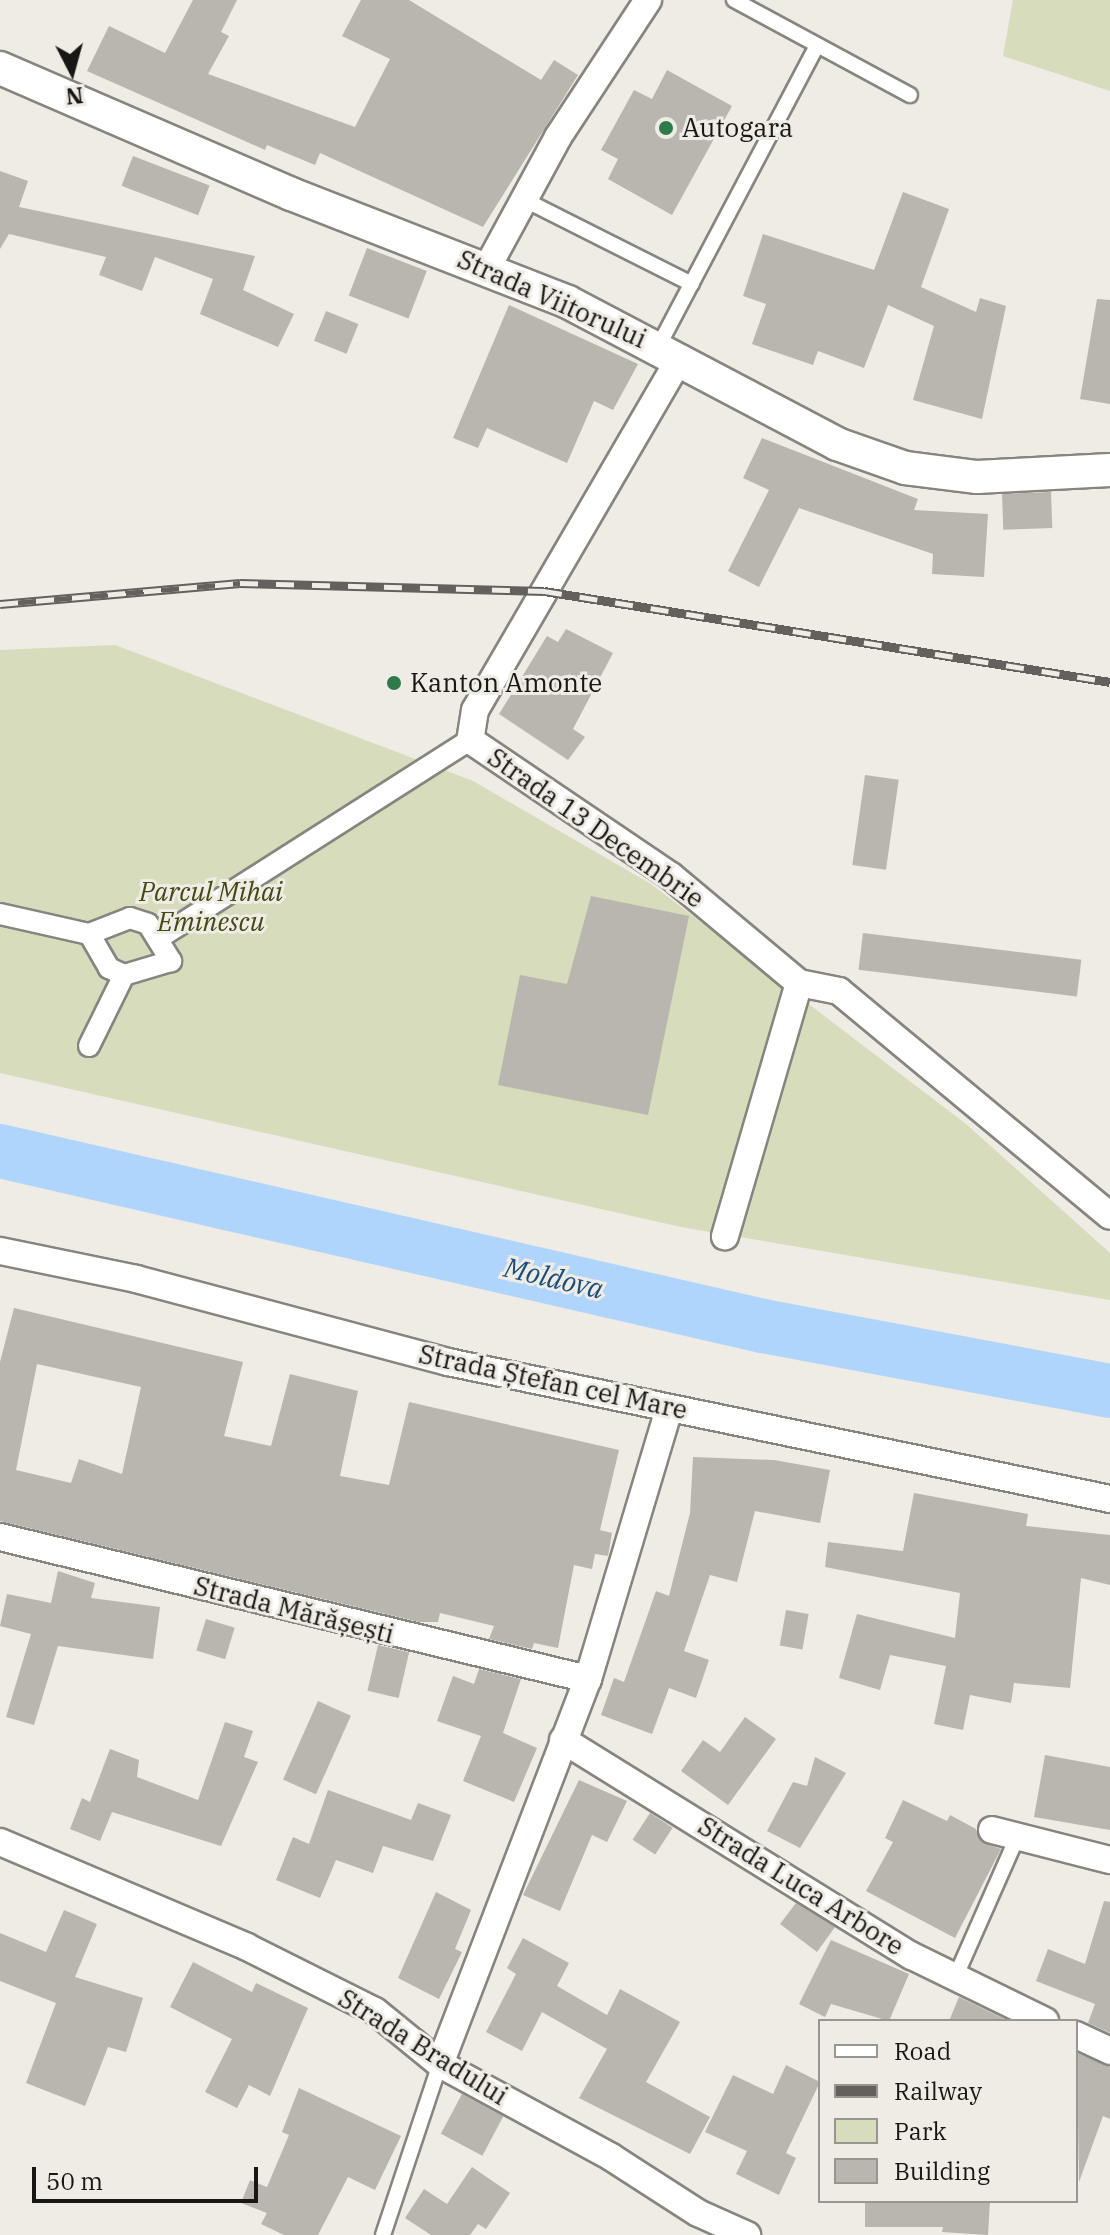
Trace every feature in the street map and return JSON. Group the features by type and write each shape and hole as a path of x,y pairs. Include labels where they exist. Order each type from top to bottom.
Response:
{"street":[{"path":"487,268 523,199 648,0"},
{"name":"Strada Viitorului","path":"0,68 291,194 487,268 669,353 837,444 905,468 977,477 1110,470"},
{"name":"Strada 13 Decembrie","path":"669,353 475,710 470,740 671,876 799,983 839,991 1110,1216"},
{"path":"159,938 470,740"},
{"path":"0,914 89,934 130,918 148,924 171,961 124,975 109,968 89,934"},
{"path":"89,1046 124,975"},
{"path":"725,1236 799,983"},
{"name":"Strada Ștefan cel Mare","path":"0,1251 669,1409 757,1422 1110,1499"},
{"path":"440,2064 588,1679 669,1409"},
{"name":"Strada Mărășești","path":"0,1537 588,1679"},
{"name":"Strada Luca Arbore","path":"563,1740 955,1978 1041,2019"},
{"path":"1004,1835 1110,1860"},
{"name":"Strada Bradului","path":"0,1842 247,1947 375,2011 440,2064 747,2235"},
{"path":"1078,2036 1110,2051"}],"lane":[{"path":"734,0 910,95"},
{"path":"669,353 692,284 817,45"},
{"path":"523,199 692,284"},
{"path":"955,1978 1004,1835"},
{"path":"383,2235 440,2064"}],"green space":[{"path":"1013,0 1110,0 1110,91 1003,56"},
{"name":"Parcul Mihai Eminescu","path":"115,645 473,781 651,884 966,1124 1110,1253 1110,1300 681,1227 0,1073 0,650"}],"building":[{"path":"193,0 237,0 221,32 229,36 208,74 355,127 390,59 342,36 361,0 409,0 541,80 554,60 578,75 483,227 320,153 315,165 267,145 265,150 87,71 109,26 165,53"},
{"name":"Autogara","path":"667,70 732,106 672,215 608,179 618,159 601,150 634,90 652,99"},
{"path":"133,156 210,185 198,215 122,186"},
{"path":"0,171 28,181 19,207 255,256 243,290 294,314 278,347 200,314 213,279 155,257 142,291 99,275 106,257 9,234 0,249"},
{"path":"903,192 949,209 921,287 976,312 980,298 1006,306 982,419 913,400 934,326 888,305 864,368 818,351 813,365 752,344 766,304 743,296 763,234 874,270"},
{"path":"367,248 427,271 408,319 349,296"},
{"path":"1097,299 1110,300 1110,404 1080,399"},
{"path":"509,305 638,364 613,410 594,401 567,463 487,428 478,448 453,438"},
{"path":"326,311 358,324 346,354 314,341"},
{"path":"762,438 918,499 914,510 988,514 984,577 932,574 933,554 799,508 759,587 728,571 769,490 743,478"},
{"path":"1051,492 1052,528 1003,530 1002,494"},
{"path":"566,629 613,653 573,729 585,737 568,760 499,714 547,636 558,642"},
{"path":"865,775 899,780 886,870 852,865"},
{"path":"591,896 689,916 648,1115 498,1085 520,975 567,984"},
{"path":"863,933 1081,960 1077,997 858,970"},
{"path":"14,1308 243,1362 224,1436 271,1446 290,1374 358,1391 340,1476 389,1485 409,1402 619,1450 600,1530 612,1533 608,1556 595,1554 592,1569 574,1565 558,1648 534,1643 532,1649 489,1639 494,1626 440,1613 438,1622 419,1622 0,1521 0,1362","holes":["37,1364 141,1387 122,1474 79,1459 71,1483 16,1470"]},
{"path":"693,1457 774,1460 830,1470 820,1523 755,1511 737,1582 710,1575 684,1651 709,1660 696,1698 669,1688 652,1734 601,1715 614,1678 624,1682 656,1591 669,1596 690,1513"},
{"path":"914,1493 1028,1514 1026,1526 1110,1535 1110,1585 1081,1578 1070,1688 1014,1683 1011,1703 970,1695 963,1730 934,1724 946,1666 890,1655 880,1690 839,1678 857,1614 955,1638 960,1593 825,1567 828,1542 903,1551"},
{"path":"58,1571 95,1583 91,1598 160,1607 153,1659 58,1646 34,1725 6,1717 31,1634 0,1626 7,1594 51,1603"},
{"path":"786,1610 809,1614 802,1649 780,1645"},
{"path":"206,1619 235,1628 225,1659 196,1651"},
{"path":"378,1645 409,1652 399,1698 367,1691"},
{"path":"479,1669 521,1679 503,1733 537,1748 514,1802 463,1781 481,1736 437,1721 453,1676 474,1684"},
{"path":"318,1701 351,1716 316,1794 283,1780"},
{"path":"745,1717 776,1739 728,1805 681,1771 703,1740 720,1752"},
{"path":"225,1722 253,1731 244,1757 258,1762 221,1846 112,1812 100,1841 70,1829 82,1798 90,1802 110,1749 139,1760 137,1777 198,1800"},
{"path":"1045,1755 1110,1767 1110,1830 1034,1817"},
{"path":"815,1757 846,1773 800,1848 767,1831 793,1782 807,1786"},
{"path":"579,1780 627,1801 607,1842 592,1835 560,1911 523,1895"},
{"path":"328,1790 411,1820 418,1803 451,1815 433,1861 383,1846 373,1873 336,1860 320,1898 276,1880 293,1837 309,1844"},
{"path":"903,1800 947,1821 950,1815 976,1829 981,1842 1001,1849 955,1938 866,1891 893,1842 885,1838"},
{"path":"650,1813 673,1828 655,1855 633,1840"},
{"path":"436,1892 471,1910 455,1949 462,1952 439,1999 398,1978"},
{"path":"1104,1901 1110,1902 1110,2033 1088,2023 1095,2004 1036,1981 1048,1949 1085,1964"},
{"path":"796,1903 835,1927 817,1952 780,1924"},
{"path":"64,1910 97,1924 75,1977 143,1998 126,2052 108,2047 85,2106 26,2083 56,2003 0,1981 0,1933 46,1952"},
{"path":"523,1938 569,1963 557,1986 607,2015 620,1989 680,2022 646,2082 710,2117 690,2154 579,2098 607,2049 542,2012 522,2051 486,2032 516,1974 507,1968"},
{"path":"831,1940 909,1974 890,2019 831,2004 825,2017 799,2004"},
{"path":"193,1962 252,1992 256,1983 308,2008 270,2096 249,2085 237,2108 205,2092 232,2039 170,2007"},
{"path":"959,1997 1005,2019 950,2019"},
{"path":"1078,2053 1110,2067 1110,2119 1103,2116 1079,2182"},
{"path":"786,2065 818,2081 786,2153 796,2158 779,2195 736,2174 747,2151 705,2132 733,2075 773,2094"},
{"path":"299,2088 401,2136 375,2190 348,2177 318,2235 284,2235 261,2224 267,2213 241,2203 250,2180 267,2187 289,2135 282,2132"},
{"path":"462,2094 503,2116 482,2156 441,2134"},
{"path":"472,2167 510,2193 486,2229 478,2224 470,2235 431,2235 405,2218 424,2189 447,2204"},
{"path":"865,2203 990,2203 988,2235 942,2232 943,2227 865,2227"}],"waterway":[{"name":"Moldova","path":"0,1151 763,1326 1110,1391"}],"railway":[{"path":"0,604 240,583 544,591 1110,682"}],"place":[{"name":"Autogara","path":"666,128"},
{"name":"Kanton Amonte","path":"394,683"}]}
